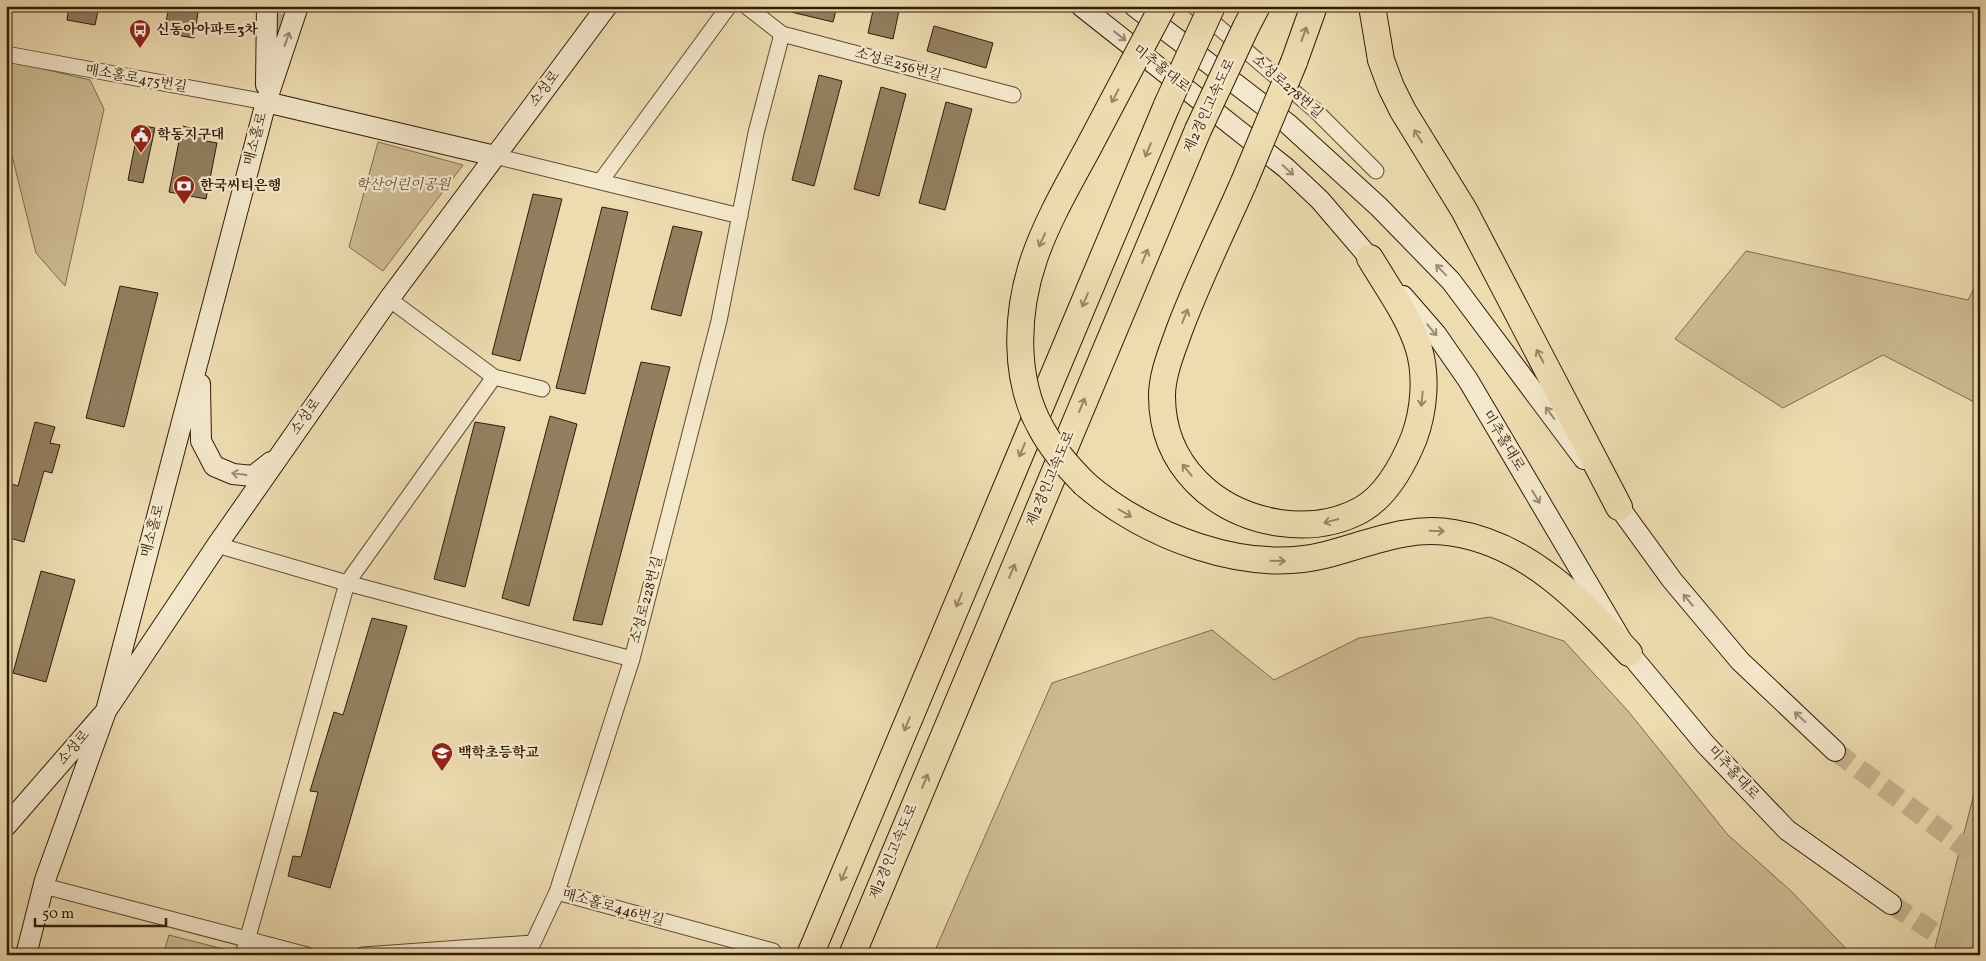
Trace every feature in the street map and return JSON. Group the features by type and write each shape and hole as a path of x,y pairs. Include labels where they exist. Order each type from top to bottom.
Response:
{"highway":[{"path":"1163,6 1053,215 1034,257 1024,295 1021,314 1021,354 1028,398 1040,428 1049,441 1085,484 1126,514 1168,535 1211,550 1252,559 1280,561 1307,559 1385,537 1416,531 1446,531 1487,541 1522,558 1550,577 1601,623 1629,653"},
{"path":"810,955 1167,105 1212,6"},
{"path":"1314,6 1294,62 1182,323 1165,377 1162,394 1167,432 1183,466 1205,489 1227,506 1251,516 1278,522 1300,525 1332,521 1362,510 1374,501 1386,488 1403,462 1417,429 1421,413 1423,372 1419,350 1413,333 1370,258"},
{"path":"1372,6 1381,60 1402,111 1464,210 1619,507"},
{"name":"제2경인고속도로","path":"852,955 1198,130 1252,17"}],"main road":[{"path":"266,102 267,6"},
{"path":"266,102 298,6"},
{"name":"소성로","path":"6,826 106,711 217,545 389,299 607,6"},
{"name":"미추홀대로","path":"1081,6 1286,168 1320,200 1436,334 1468,380 1629,653 1706,744 1787,830 1891,904"},
{"path":"1134,6 1288,124 1379,207 1438,267 1451,281 1516,367 1672,580 1740,661 1836,751"},
{"path":"266,102 495,156"},
{"name":"매소홀로","path":"26,955 44,886 106,711 266,102"},
{"path":"201,348 199,407 201,441 214,466 233,474 253,476 280,454"}],"street":[{"path":"600,182 729,6"},
{"name":"소성로256번길","path":"746,6 782,34 1013,95"},
{"name":"소성로278번길","path":"1194,6 1315,110 1376,171"},
{"path":"495,156 740,216 756,133 782,34"},
{"name":"매소홀로475번길","path":"6,54 266,102"},
{"name":"소성로228번길","path":"217,545 346,583 632,659 720,322 740,216"},
{"path":"389,299 494,377 542,389"},
{"path":"243,955 346,583 494,377"},
{"path":"557,892 632,659"},
{"path":"44,886 307,955"},
{"name":"매소홀로446번길","path":"363,955 533,949 557,892 773,950"}],"green space":[{"path":"6,60 90,80 104,109 65,286 36,253 6,131"},
{"name":"학산어린이공원","path":"378,142 463,165 383,271 349,247"},
{"path":"1746,251 1968,300 1980,277 1980,405 1883,355 1783,408 1675,339"},
{"path":"1490,617 1564,641 1628,711 1728,835 1791,891 1852,955 933,955 1052,683 1212,630 1274,680 1359,638"},
{"path":"1980,770 1980,955 1929,955 1934,951"},
{"path":"169,935 231,951 230,955 163,955"}],"building":[{"path":"69,6 99,6 95,25 67,20"},
{"path":"169,6 199,6 194,38 164,33"},
{"path":"792,6 837,6 833,22 791,12"},
{"path":"874,6 900,6 893,39 868,33"},
{"path":"934,26 993,43 986,68 927,51"},
{"path":"819,75 842,81 814,186 792,180"},
{"path":"881,87 906,94 879,196 854,189"},
{"path":"946,102 972,109 945,210 919,203"},
{"name":"학동지구대","path":"139,125 155,128 143,183 128,180"},
{"path":"182,126 208,132 206,141 217,143 206,199 169,192"},
{"path":"533,194 562,199 520,361 492,354"},
{"path":"602,207 628,212 585,394 556,388"},
{"path":"673,226 702,232 681,316 651,309"},
{"path":"120,286 158,293 124,427 86,418"},
{"path":"641,362 670,367 602,625 573,620"},
{"path":"550,416 577,424 529,606 502,598"},
{"path":"35,422 55,427 50,443 60,445 52,473 44,471 24,542 6,537 6,493 9,483 18,486"},
{"path":"475,422 505,427 465,587 434,579"},
{"path":"41,571 75,580 46,682 13,673"},
{"path":"372,618 407,626 330,888 288,876 293,856 301,857 318,792 310,791 334,712 343,715"}],"tunnel":[{"path":"272,63 282,6"},
{"path":"1835,751 1980,859"},
{"path":"1891,904 1969,955"}],"place":[{"name":"신동아아파트3차","path":"140,49"},
{"name":"학동지구대","path":"141,154"},
{"name":"한국씨티은행","path":"184,205"},
{"name":"백학초등학교","path":"442,772"}]}
